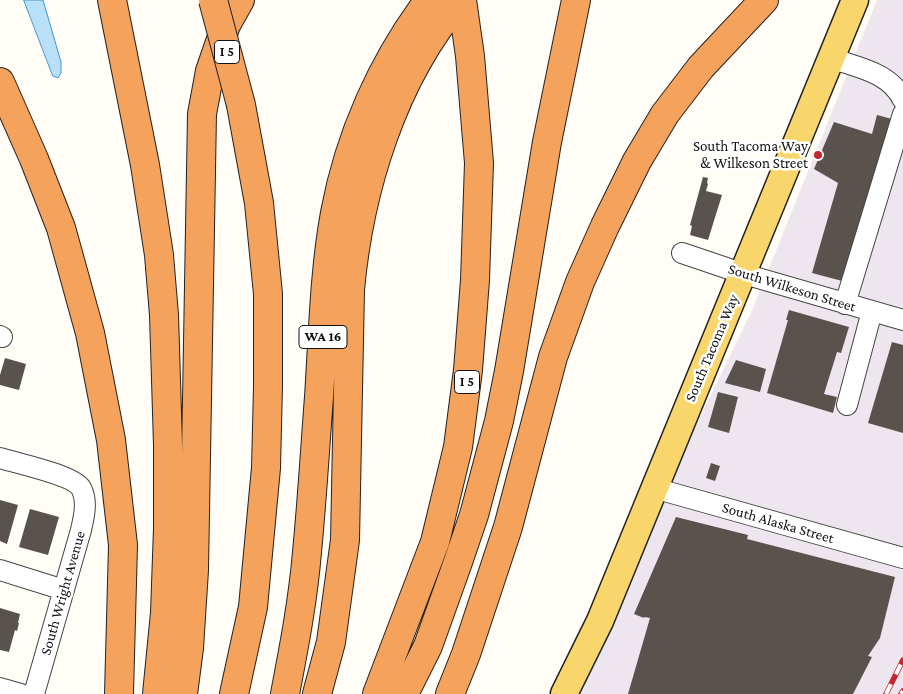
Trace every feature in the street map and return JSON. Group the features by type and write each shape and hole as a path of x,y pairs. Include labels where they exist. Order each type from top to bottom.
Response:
{"highway":[{"path":"112,0 145,165 159,255 164,315 168,446 167,538 165,613 157,694"},
{"name":"I 5","path":"213,0 242,105 259,203 268,294 266,468 253,607 234,694"},
{"path":"183,694 189,648 194,570 202,114 210,70 226,25 240,0"},
{"name":"WA 16","path":"284,694 294,649 307,553 328,270 335,213 345,170 359,128 380,80 402,38 429,0"},
{"path":"317,694 331,642 345,540 350,290 354,253 361,217 370,177 397,102 412,70 430,40 461,0"},
{"name":"I 5","path":"377,694 435,542 458,447 468,370 474,290 479,173 470,56 461,0"},
{"path":"404,694 428,646 474,514 490,457 509,371 547,142 576,0"},
{"path":"450,694 466,654 508,527 553,357 580,282 605,226 637,161 666,114 701,67 764,0"},
{"path":"0,82 34,159 61,228 90,333 111,440 123,545 119,694"}],"main road":[{"name":"South Tacoma Way","path":"564,694 600,620 744,274 855,0"}],"street":[{"path":"832,58 878,74 899,91 903,100"},
{"path":"845,304 903,114"},
{"name":"South Wilkeson Street","path":"682,253 744,274 903,320"},
{"path":"847,405 872,311"},
{"name":"South Wright Avenue","path":"0,458 69,479 79,486 85,503 85,513 34,694"},
{"name":"South Alaska Street","path":"654,488 903,558"},
{"path":"0,570 64,590"},
{"path":"0,688 21,694"}],"shaded area":[{"path":"877,0 903,0 903,694 564,694 751,313"}],"water":[{"path":"24,0 43,0 61,62 61,73 58,78 53,76"}],"building":[{"path":"877,115 892,119 846,282 812,273 838,183 814,169 834,122 872,134"},
{"path":"703,177 708,178 706,191 722,195 708,240 690,235 692,226 690,225"},
{"path":"789,310 849,327 841,353 837,352 824,394 837,397 833,413 767,393 788,320 786,320"},
{"path":"892,342 903,345 903,433 868,423"},
{"path":"5,358 26,364 19,390 0,385 0,375"},
{"path":"736,360 766,369 760,392 725,383"},
{"path":"718,392 738,397 729,433 708,427"},
{"path":"711,463 720,466 715,481 706,478"},
{"path":"0,500 18,505 7,544 0,541"},
{"path":"30,509 59,517 48,555 19,547"},
{"path":"676,517 748,535 747,539 895,577 880,638 868,656 872,657 853,694 628,694 650,618 634,614"},
{"path":"0,608 20,614 17,631 15,630 9,652 0,650"}],"railway":[{"path":"886,694 903,660"}],"place":[{"name":"South Tacoma Way & Wilkeson Street","path":"818,155"}]}
